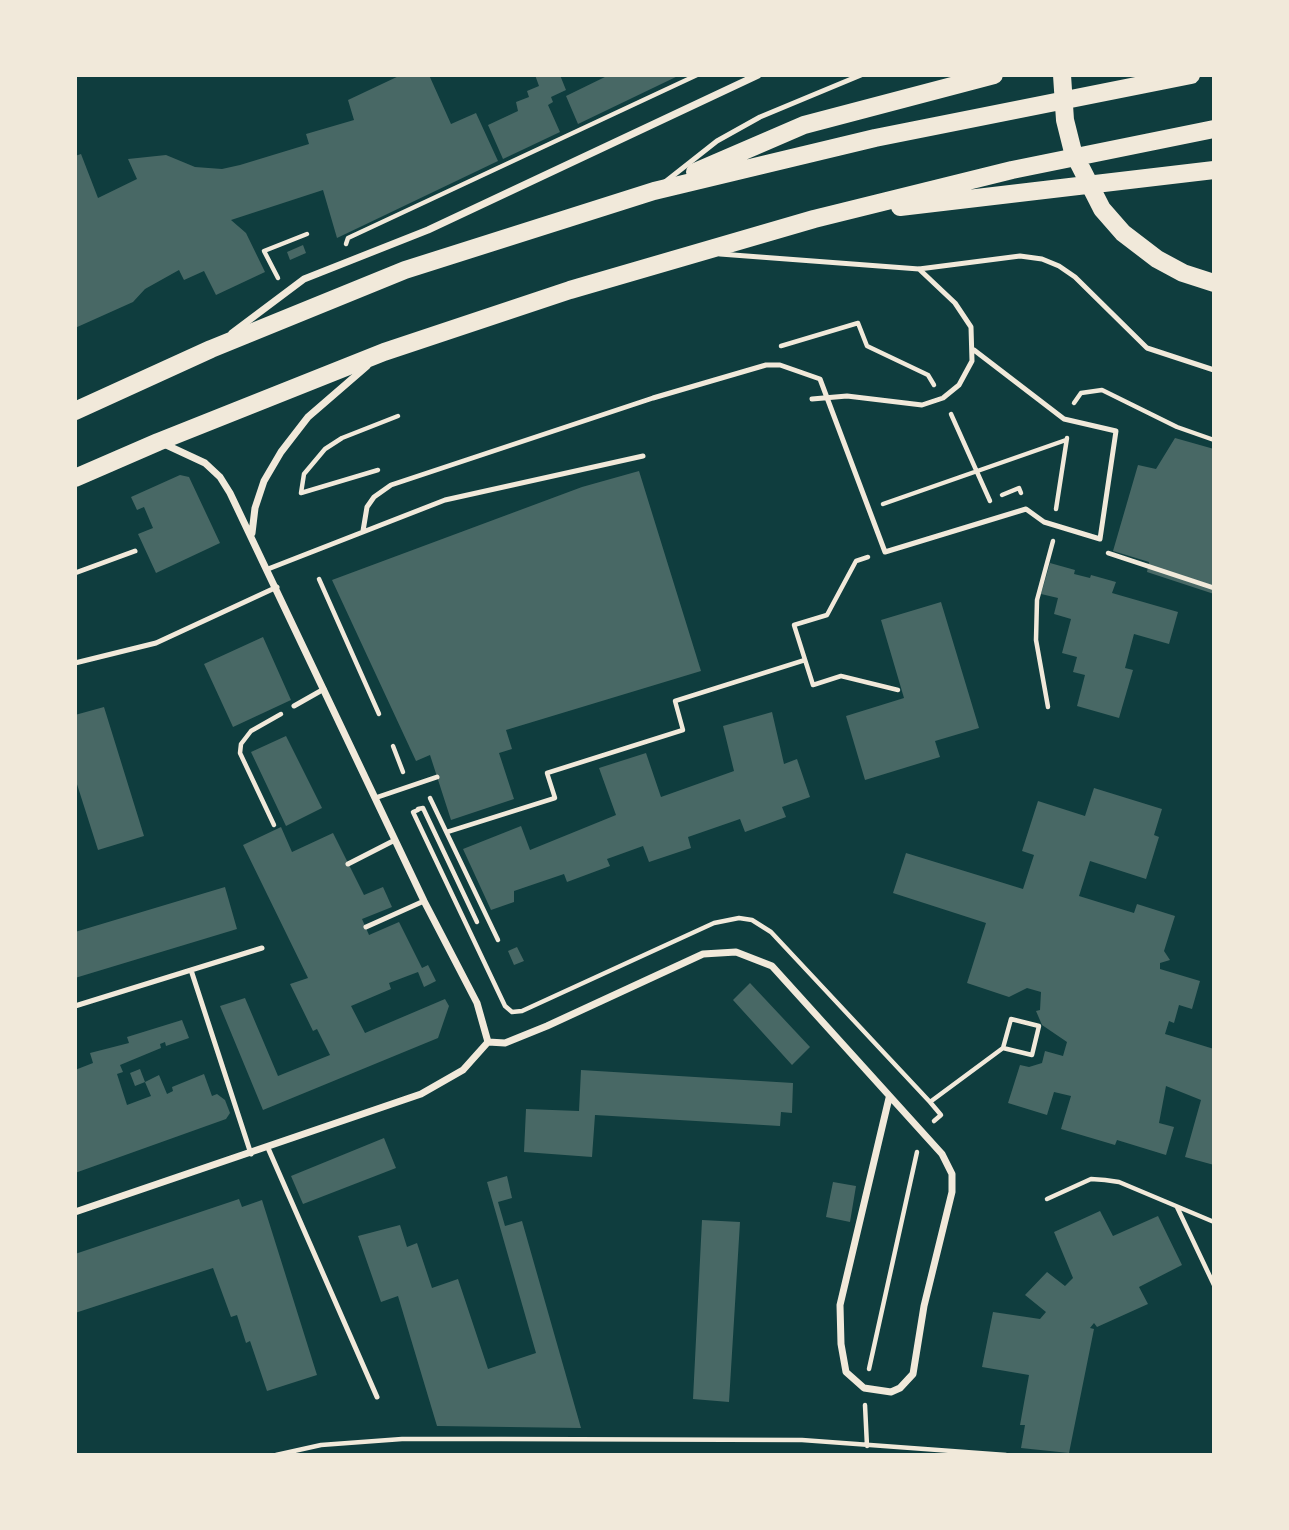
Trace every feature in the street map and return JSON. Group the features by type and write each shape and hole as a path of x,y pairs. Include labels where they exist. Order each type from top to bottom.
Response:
{"main road":[{"path":"1062,75 1068,136 1076,163 1094,197 1137,245 1168,265 1214,283"},
{"path":"75,411 211,349 405,270 654,191 875,138 1191,75"},
{"path":"654,191 804,125 987,76"},
{"path":"75,478 384,352 695,251 1012,170 1214,129"},
{"path":"827,216 1214,170"}],"street":[{"path":"211,349 287,290 338,266 428,230 758,75"},
{"path":"252,533 255,508 264,481 281,452 308,417 384,352"},
{"path":"158,442 193,456 220,477 252,533 424,901 477,1003 488,1042"},
{"path":"488,1042 505,1043 690,958 716,951 736,952 772,966 946,1159 953,1183 924,1306 913,1374 900,1388 891,1392 864,1388 846,1372 841,1344 840,1305 889,1097"},
{"path":"75,1212 251,1154 447,1082 463,1070 488,1042"}],"lane":[{"path":"654,191 717,141 760,117 861,75"},
{"path":"695,251 919,269 1020,256 1042,259 1075,277 1147,348 1214,370"},
{"path":"811,399 847,396 915,405 931,403 959,385 966,374 974,350 971,327 965,315 919,269"},
{"path":"363,531 368,507 373,498 391,485 766,365 793,367 820,379 885,552 1026,509 1055,526 1100,540 1116,431 1064,419 974,350"},
{"path":"268,569 445,500 643,456"},
{"path":"75,573 135,551"},
{"path":"75,663 156,643 277,587"},
{"path":"294,706 324,689"},
{"path":"375,798 437,777"},
{"path":"348,864 395,840"},
{"path":"366,927 424,901"},
{"path":"75,1006 262,948"},
{"path":"191,970 251,1154"},
{"path":"268,1148 377,1396"}],"path":[{"path":"338,266 348,238 697,75"},
{"path":"287,290 271,269 264,251 307,234"},
{"path":"1048,707 1036,640 1037,600 1055,526 1066,440 1075,400 1081,393 1102,390 1177,427 1214,440"},
{"path":"301,493 304,474 325,449 342,438 398,416"},
{"path":"869,508 1066,440"},
{"path":"1002,495 1019,488"},
{"path":"1100,540 1107,553 1214,588"},
{"path":"885,552 856,561 827,615 794,625 813,685 841,676 898,690"},
{"path":"319,579 379,714"},
{"path":"447,832 555,798 547,772 683,730 675,701 805,660"},
{"path":"274,825 243,762 241,744 251,731 294,706"},
{"path":"424,797 429,795 498,940"},
{"path":"477,922 421,811 413,812 505,1006 512,1012 522,1012 714,923 739,918 752,920 771,932 941,1115"},
{"path":"458,884 469,880"},
{"path":"930,1102 1003,1048 1011,1019 1039,1026 1032,1055 1003,1048"},
{"path":"867,1446 864,1388 918,1147"},
{"path":"1047,1199 1091,1179 1105,1180 1119,1182 1214,1222"},
{"path":"1177,1206 1214,1285"},
{"path":"276,1455 321,1445 402,1439 802,1440 1006,1455"}],"building":[{"path":"401,75 429,75 451,124 476,113 498,161 337,238 323,190 231,220 246,233 265,272 216,295 204,271 184,280 179,270 145,289 133,302 75,328 75,156 81,154 98,198 137,179 128,159 166,155 195,167 222,169 240,165 309,144 306,134 354,120 348,100"},
{"path":"535,75 560,75 566,90 551,97 553,102 548,105 560,132 503,159 488,125 518,111 516,102 529,97 527,91 539,86"},
{"path":"609,75 680,75 578,124 566,96"},
{"path":"303,245 306,253 290,260 287,252"},
{"path":"1175,438 1214,449 1214,594 1147,572 1149,562 1113,551 1138,465 1156,469"},
{"path":"639,471 701,671 506,730 512,749 499,753 514,799 451,820 430,755 416,761 332,580 582,487"},
{"path":"180,475 189,477 220,543 156,573 138,534 153,528 144,507 137,510 131,497"},
{"path":"1050,563 1075,570 1074,574 1090,578 1091,575 1116,582 1112,593 1178,612 1169,644 1134,634 1125,668 1133,670 1119,718 1077,706 1085,675 1073,672 1077,657 1062,653 1071,619 1054,614 1058,598 1041,594"},
{"path":"941,602 979,728 935,741 940,757 865,780 846,716 904,698 881,620"},
{"path":"263,637 291,700 233,727 204,664"},
{"path":"104,707 144,836 98,850 75,778 75,715"},
{"path":"772,712 784,764 797,759 810,797 782,807 786,817 745,832 740,819 688,837 691,848 649,862 643,846 607,859 610,866 567,882 564,874 514,891 514,902 491,910 463,849 521,826 530,850 616,815 599,768 646,753 661,797 734,771 723,726"},
{"path":"286,736 322,808 286,826 251,752"},
{"path":"1094,788 1162,809 1154,835 1159,837 1146,879 1090,861 1079,896 1134,913 1137,904 1175,916 1164,951 1170,960 1160,963 1160,969 1200,981 1192,1009 1179,1005 1174,1023 1169,1021 1165,1034 1214,1049 1214,1165 1185,1157 1201,1100 1166,1086 1159,1123 1174,1127 1166,1155 1117,1140 1115,1145 1061,1129 1071,1096 1054,1092 1047,1115 1008,1103 1020,1065 1029,1067 1042,1063 1045,1051 1063,1056 1067,1042 1042,1025 1036,1011 1040,1010 1041,992 1027,988 1009,997 967,983 986,923 893,893 906,853 1023,889 1034,855 1022,851 1038,801 1085,816"},
{"path":"281,827 292,852 333,833 364,895 383,887 392,907 362,919 369,935 399,922 422,968 428,965 436,981 424,987 418,972 389,983 391,989 351,1006 365,1033 445,999 449,1006 438,1038 263,1110 220,1006 245,998 278,1076 330,1055 317,1029 313,1031 290,984 308,978 243,845"},
{"path":"225,887 237,929 75,978 75,932"},
{"path":"517,947 524,961 514,965 508,951"},
{"path":"750,983 810,1047 792,1065 733,1000"},
{"path":"182,1020 189,1038 166,1046 165,1042 160,1044 161,1048 120,1065 123,1072 117,1074 127,1105 151,1096 145,1082 159,1075 167,1094 173,1091 172,1087 204,1074 212,1096 217,1094 225,1100 230,1113 226,1119 75,1173 75,1070 93,1063 90,1053 129,1043 127,1037"},
{"path":"140,1069 145,1082 135,1086 130,1073"},
{"path":"581,1070 793,1083 792,1113 781,1112 780,1126 595,1115 592,1157 524,1152 526,1109 579,1111"},
{"path":"384,1138 396,1168 303,1204 291,1176"},
{"path":"507,1176 512,1198 498,1202 505,1226 522,1221 581,1428 437,1426 398,1296 381,1302 358,1236 400,1225 407,1247 417,1243 432,1288 458,1279 488,1369 536,1353 487,1182"},
{"path":"833,1182 856,1186 850,1222 826,1217"},
{"path":"239,1199 242,1207 262,1200 317,1375 267,1391 250,1341 246,1343 237,1315 231,1317 213,1268 75,1313 75,1254"},
{"path":"1100,1211 1113,1236 1158,1216 1182,1265 1139,1287 1148,1304 1097,1327 1094,1323 1090,1328 1094,1329 1069,1453 1021,1448 1025,1425 1020,1425 1029,1375 982,1367 993,1312 1040,1319 1046,1312 1025,1295 1047,1272 1065,1286 1073,1278 1054,1232"},
{"path":"702,1220 740,1222 729,1402 693,1399"}]}
